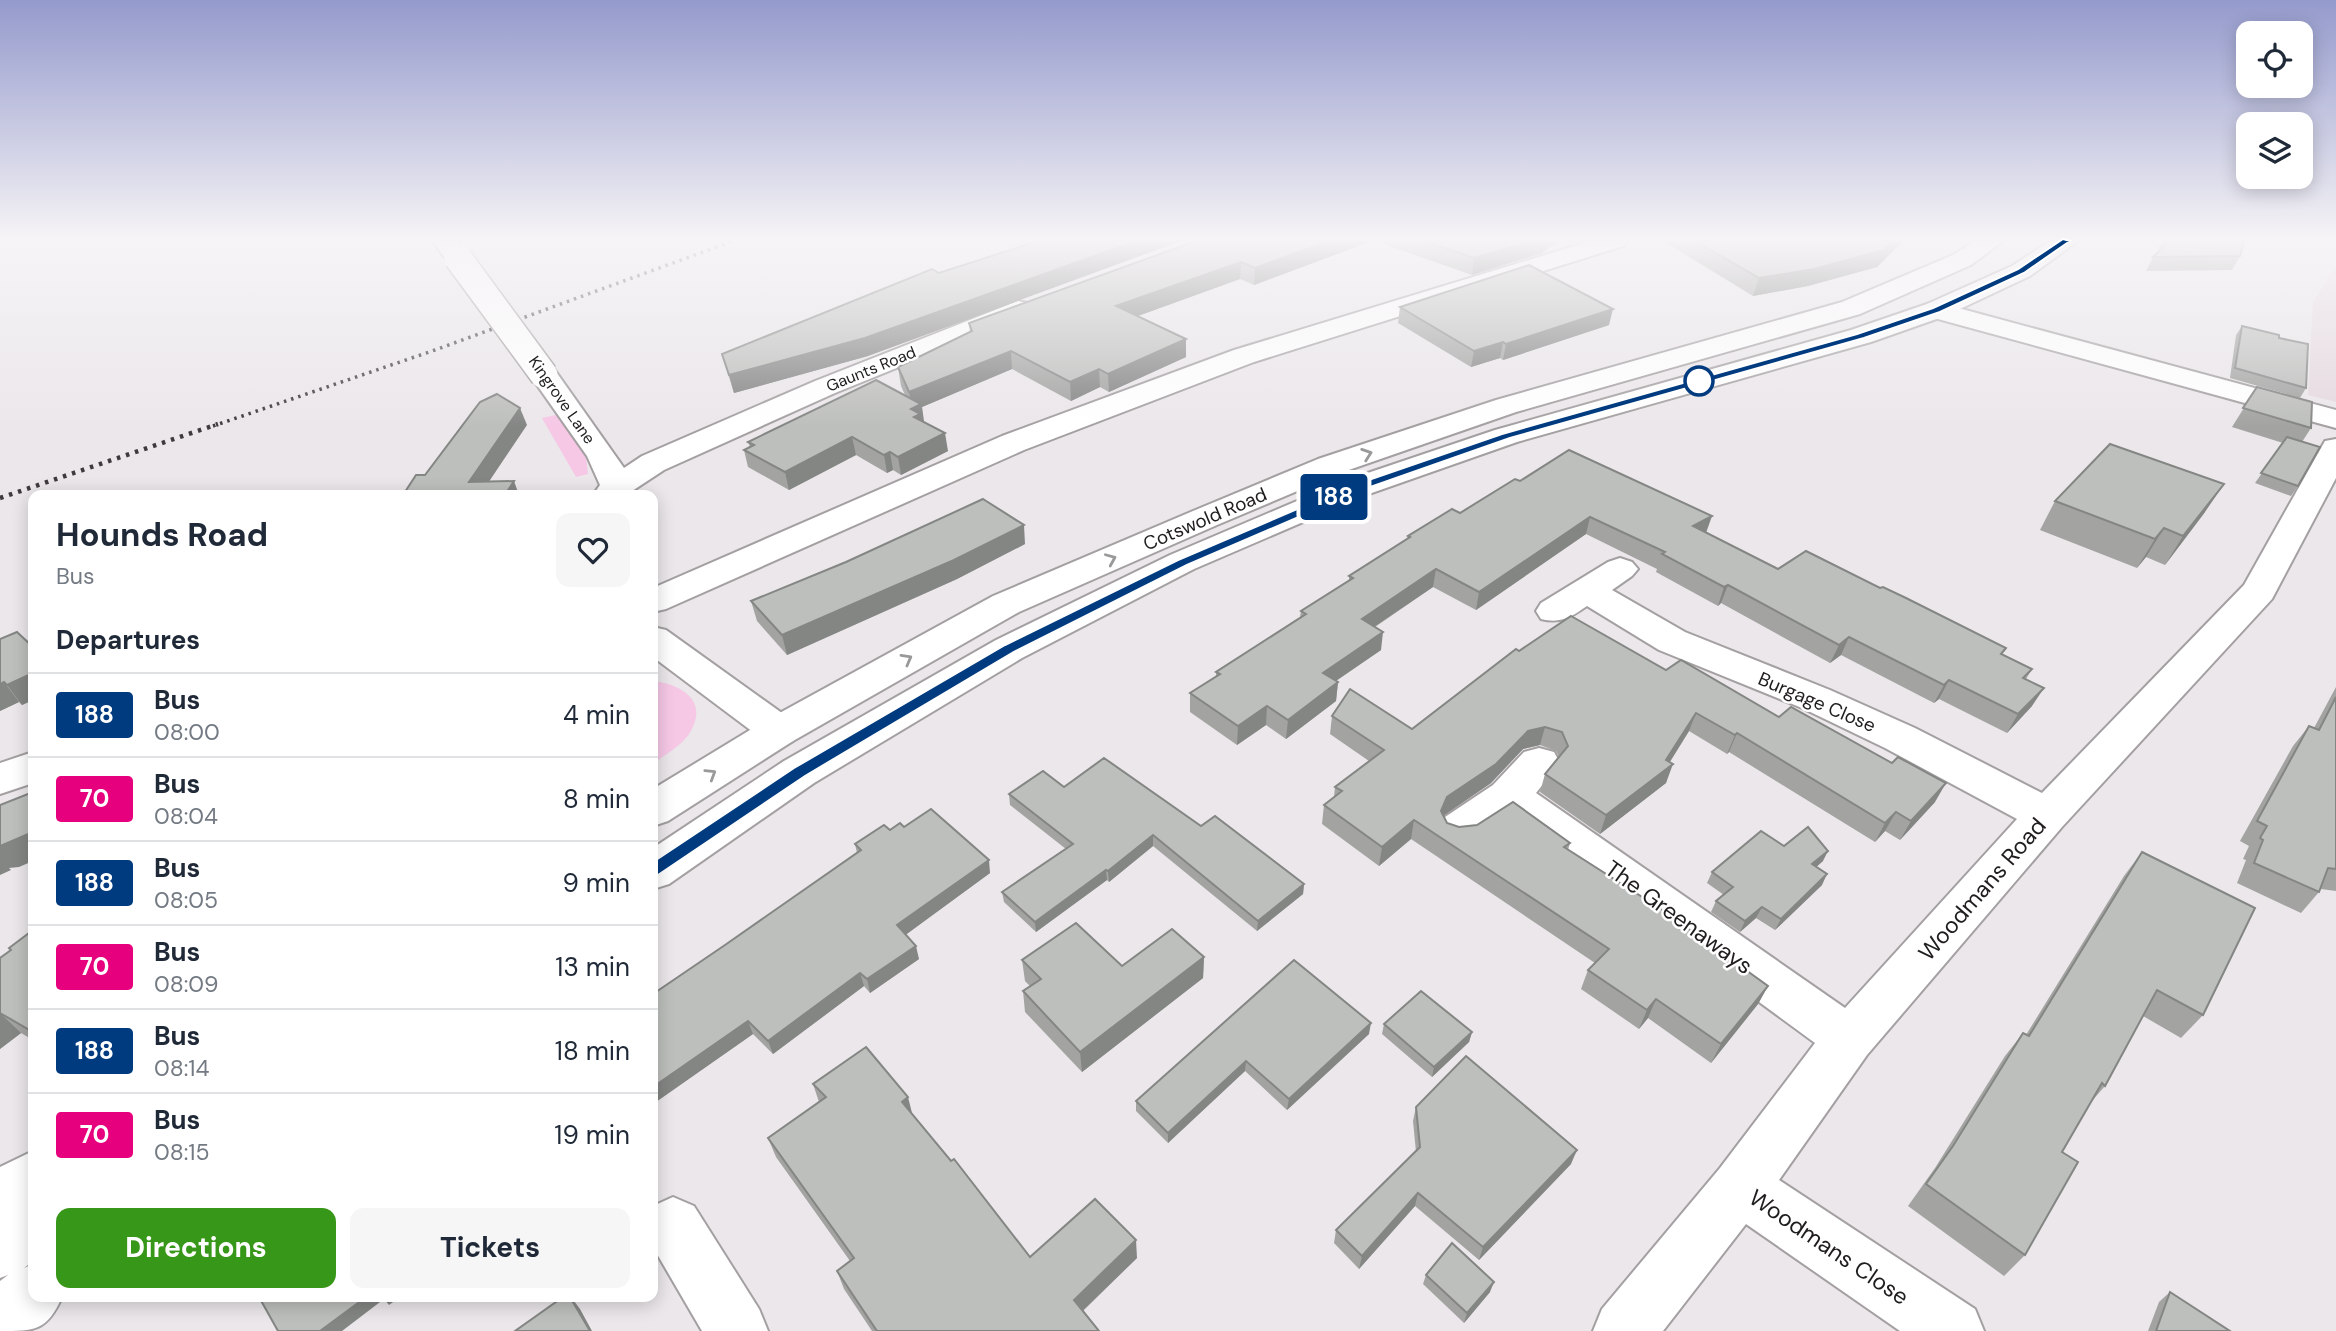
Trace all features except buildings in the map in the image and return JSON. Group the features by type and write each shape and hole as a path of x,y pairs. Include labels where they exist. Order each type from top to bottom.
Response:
{"street":[{"name":"Kingrove Lane","path":"491,303 602,456 613,490"},
{"name":"Gaunts Road","path":"614,490 653,463 825,387 1034,303"},
{"path":"658,599 1013,443 1244,356 1415,303"},
{"name":"Cotswold Road","path":"658,807 779,731 1006,604 1329,467 1506,406 1863,303"},
{"path":"1852,308 1894,303"},
{"path":"1908,303 2336,419"},
{"name":"Cotswold Road","path":"658,868 799,772 1009,649 1182,562 1355,488 1506,436 1861,336 1951,303"},
{"name":"Woodmans Road","path":"1624,1331 1740,1187 1849,1039 2047,815 2259,591 2336,448"},
{"name":"Burgage Close","path":"1554,611 1604,580 1672,641 1816,699 1900,738 2047,815"},
{"path":"658,644 779,731"},
{"path":"1461,829 1508,796 1539,763"},
{"path":"0,779 28,769"},
{"name":"The Greenaways","path":"1508,796 1849,1039"},
{"path":"0,1200 28,1181"},
{"name":"Woodmans Close","path":"1740,1187 1953,1331"},
{"path":"673,1226 737,1331"},
{"path":"0,1249 28,1229"},
{"path":"0,1318 28,1298"}],"shaded area":[{"path":"2313,303 2336,303 2336,402 2308,395"},
{"path":"560,414 586,457 588,474 576,477 542,418"},
{"path":"658,682 681,690 694,702 696,720 688,736 658,760"}],"railway":[{"path":"213,426 563,303"},
{"path":"0,498 218,424"}],"bus line":[{"name":"188","path":"658,868 799,772 1009,649 1182,562 1355,488 1506,436 1861,336 1951,303"}]}
